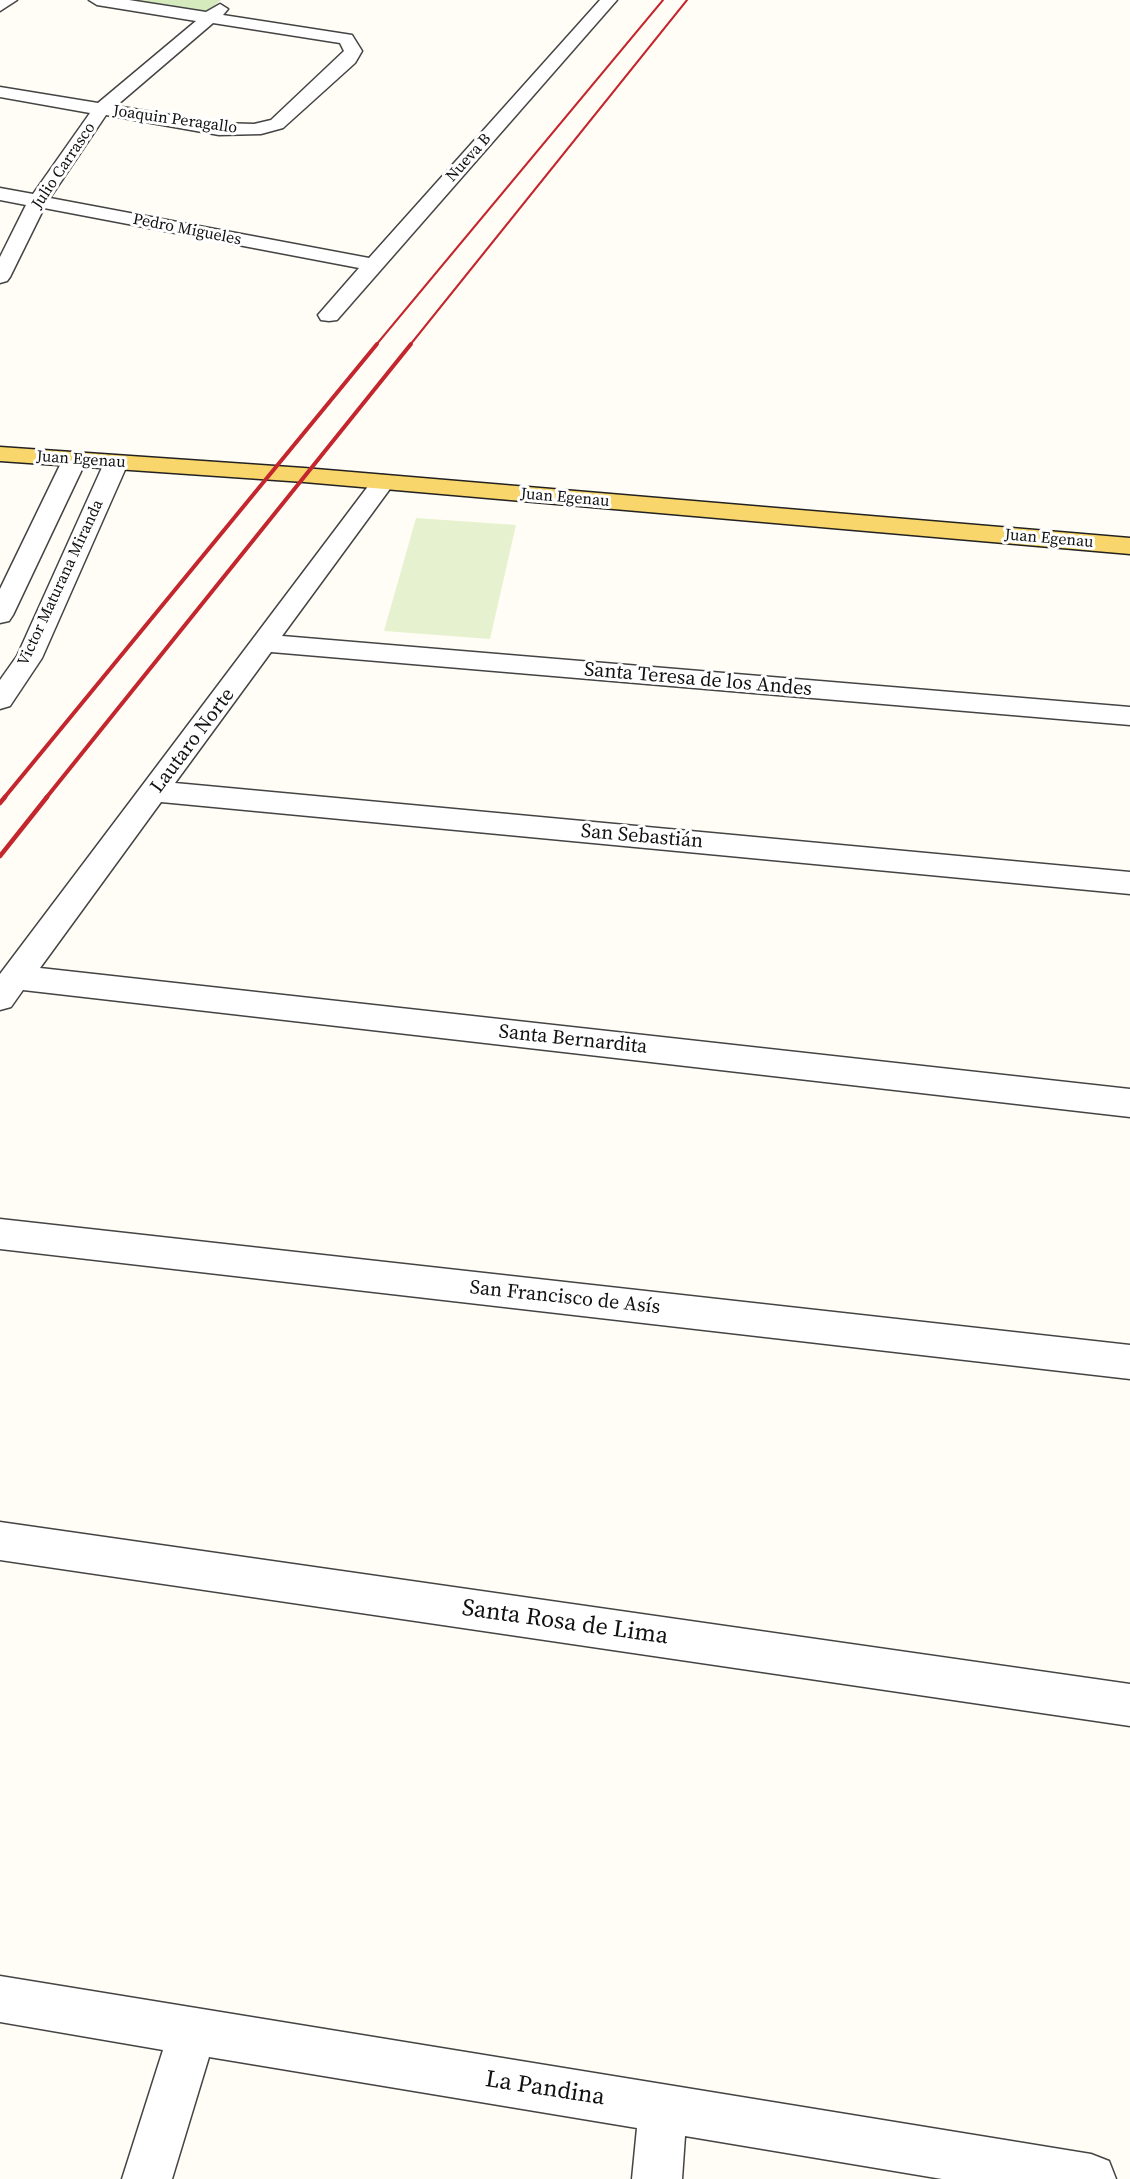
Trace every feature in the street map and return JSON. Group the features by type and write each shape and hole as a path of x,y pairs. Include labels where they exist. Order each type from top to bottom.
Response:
{"main road":[{"name":"Juan Egenau","path":"0,454 383,482 1130,546"}],"street":[{"path":"0,6 9,0"},
{"path":"97,0 209,18"},
{"name":"Julio Carrasco","path":"0,277 38,201 101,110 230,0"},
{"name":"Nueva B","path":"329,315 609,0"},
{"name":"Joaquin Peragallo","path":"101,110 219,129 254,130 277,124 349,59 353,51 346,39 209,18"},
{"path":"0,92 101,110"},
{"name":"Pedro Migueles","path":"0,194 374,265"},
{"path":"0,615 74,461"},
{"name":"Victor Maturana Miranda","path":"0,700 33,650 116,463"},
{"name":"Lautaro Norte","path":"8,988 266,643 383,482"},
{"name":"Santa Teresa de los Andes","path":"266,643 1130,716"},
{"name":"San Sebastián","path":"155,792 1130,883"},
{"name":"Santa Bernardita","path":"8,988 1130,1102"},
{"name":"San Francisco de Asís","path":"0,1234 1130,1362"},
{"name":"Santa Rosa de Lima","path":"0,1540 1130,1705"},
{"name":"La Pandina","path":"0,1999 1091,2179"},
{"path":"147,2179 194,2031"},
{"path":"657,2179 663,2108"}],"green space":[{"path":"133,0 221,0 205,13"},
{"path":"416,518 516,525 490,639 384,631"}],"railway":[{"path":"376,345 663,0"},
{"path":"410,345 687,0"},
{"path":"4,798 377,344"},
{"path":"46,798 411,344"},
{"path":"0,803 5,797"},
{"path":"0,856 47,797"}]}
